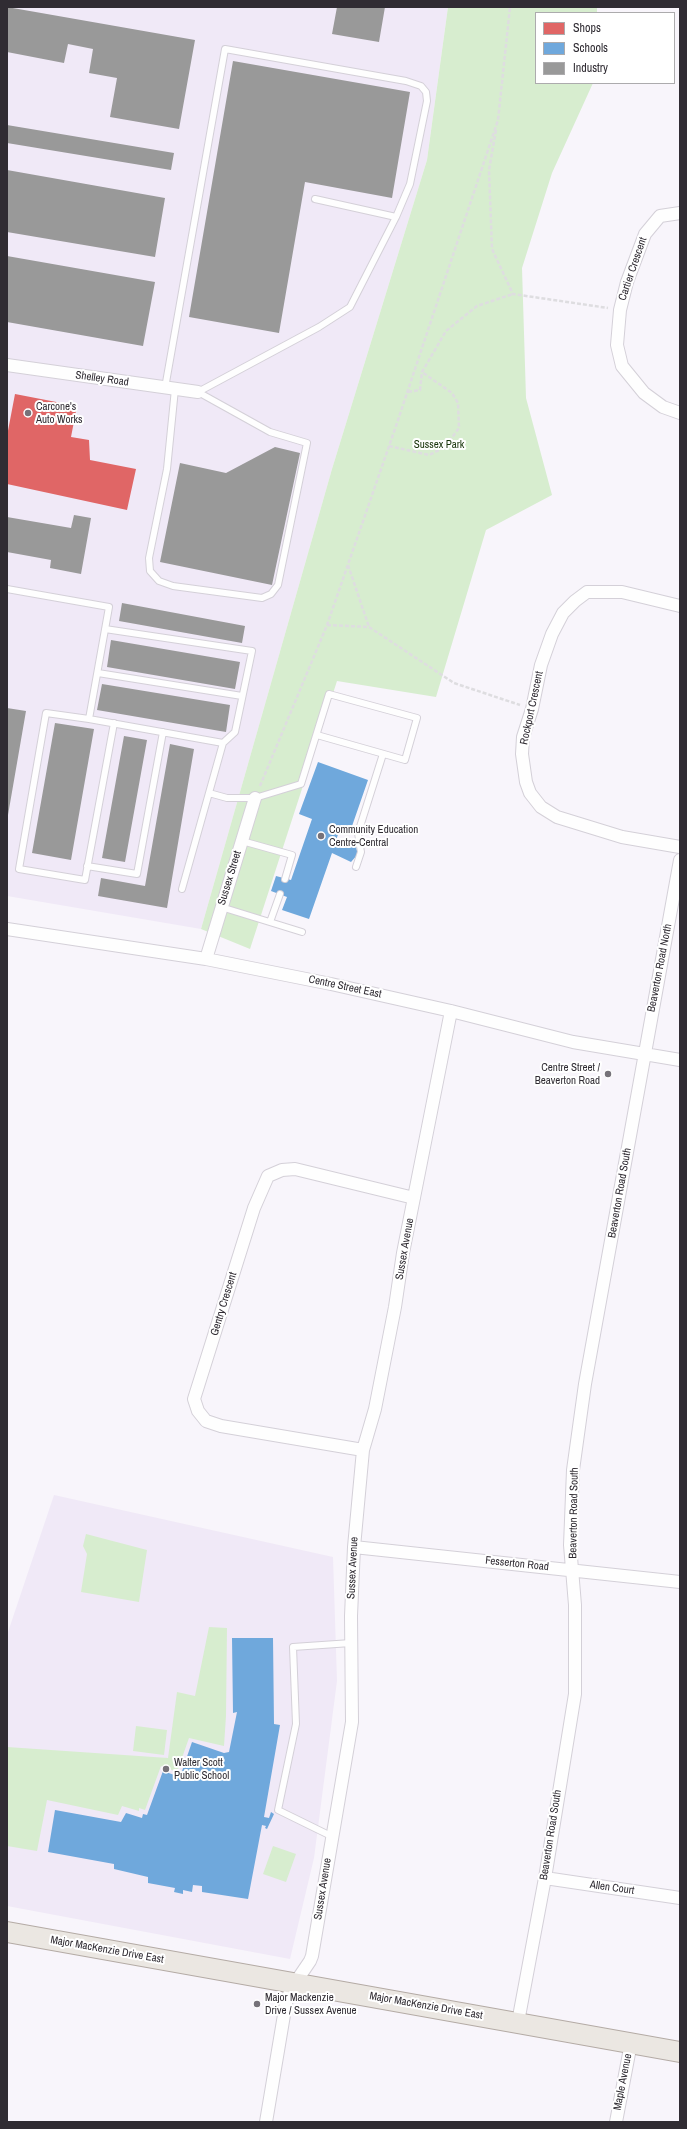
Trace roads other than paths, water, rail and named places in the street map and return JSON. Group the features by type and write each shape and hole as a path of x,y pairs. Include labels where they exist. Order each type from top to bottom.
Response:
{"main road":[{"name":"Major MacKenzie Drive East","path":"7,1932 680,2052"}],"street":[{"name":"Cartier Crescent","path":"680,213 660,216 645,234 627,282 620,310 617,345 622,366 644,394 663,406 680,413"},
{"name":"Shelley Road","path":"7,365 198,392"},
{"name":"Rockport Crescent","path":"680,606 622,592 588,592 575,601 563,613 552,634 541,664 532,710 523,737 523,768 530,793 541,807 556,818 622,837 680,847"},
{"name":"Sussex Street","path":"206,959 255,798"},
{"name":"Beaverton Road North","path":"644,1053 680,860"},
{"name":"Centre Street East","path":"7,929 206,959 331,984 451,1011 573,1042 680,1060"},
{"name":"Sussex Avenue","path":"266,2122 286,2003 291,1989 310,1961 352,1722 351,1643 354,1547 364,1450 378,1394 414,1198 451,1011"},
{"name":"Beaverton Road South","path":"518,2022 545,1878 575,1694 575,1605 570,1545 573,1470 595,1321 604,1284 644,1053"},
{"name":"Gentry Crescent","path":"364,1450 221,1426 206,1421 198,1411 194,1399 254,1208 268,1176 282,1170 295,1169 414,1198"},
{"name":"Fesserton Road","path":"354,1547 680,1582"},
{"name":"Allen Court","path":"545,1878 680,1898"},
{"name":"Maple Avenue","path":"616,2122 631,2043"}],"lane":[{"path":"225,49 406,81 421,86 426,92 427,101 410,184 396,217 350,307 319,327 198,392 270,432 307,443 278,586 271,594 262,598 173,586 159,581 150,572 149,558 167,469 170,388 225,49"},
{"path":"315,199 396,217"},
{"path":"7,589 109,607 89,719"},
{"path":"105,629 252,651 235,732 223,743 182,889"},
{"path":"98,673 242,696"},
{"path":"209,793 227,798 255,798 301,784 329,694 417,718 405,760 317,735"},
{"path":"114,723 85,880 19,869 46,712 114,723 223,743"},
{"path":"87,866 138,874 163,732"},
{"path":"356,868 361,852 358,833 383,754"},
{"path":"242,841 292,855 285,879"},
{"path":"270,922 280,894"},
{"path":"221,907 302,932"},
{"path":"331,1836 278,1810 296,1724 293,1647 351,1643"}],"place":[{"name":"Carcone's Auto Works","path":"28,413"},
{"name":"Community Education Centre-Central","path":"321,836"},
{"name":"Centre Street / Beaverton Road","path":"608,1074"},
{"name":"Walter Scott Public School","path":"166,1769"},
{"name":"Major Mackenzie Drive / Sussex Avenue","path":"257,2004"}],"park label":[{"name":"Sussex Park","path":"439,445"}]}
